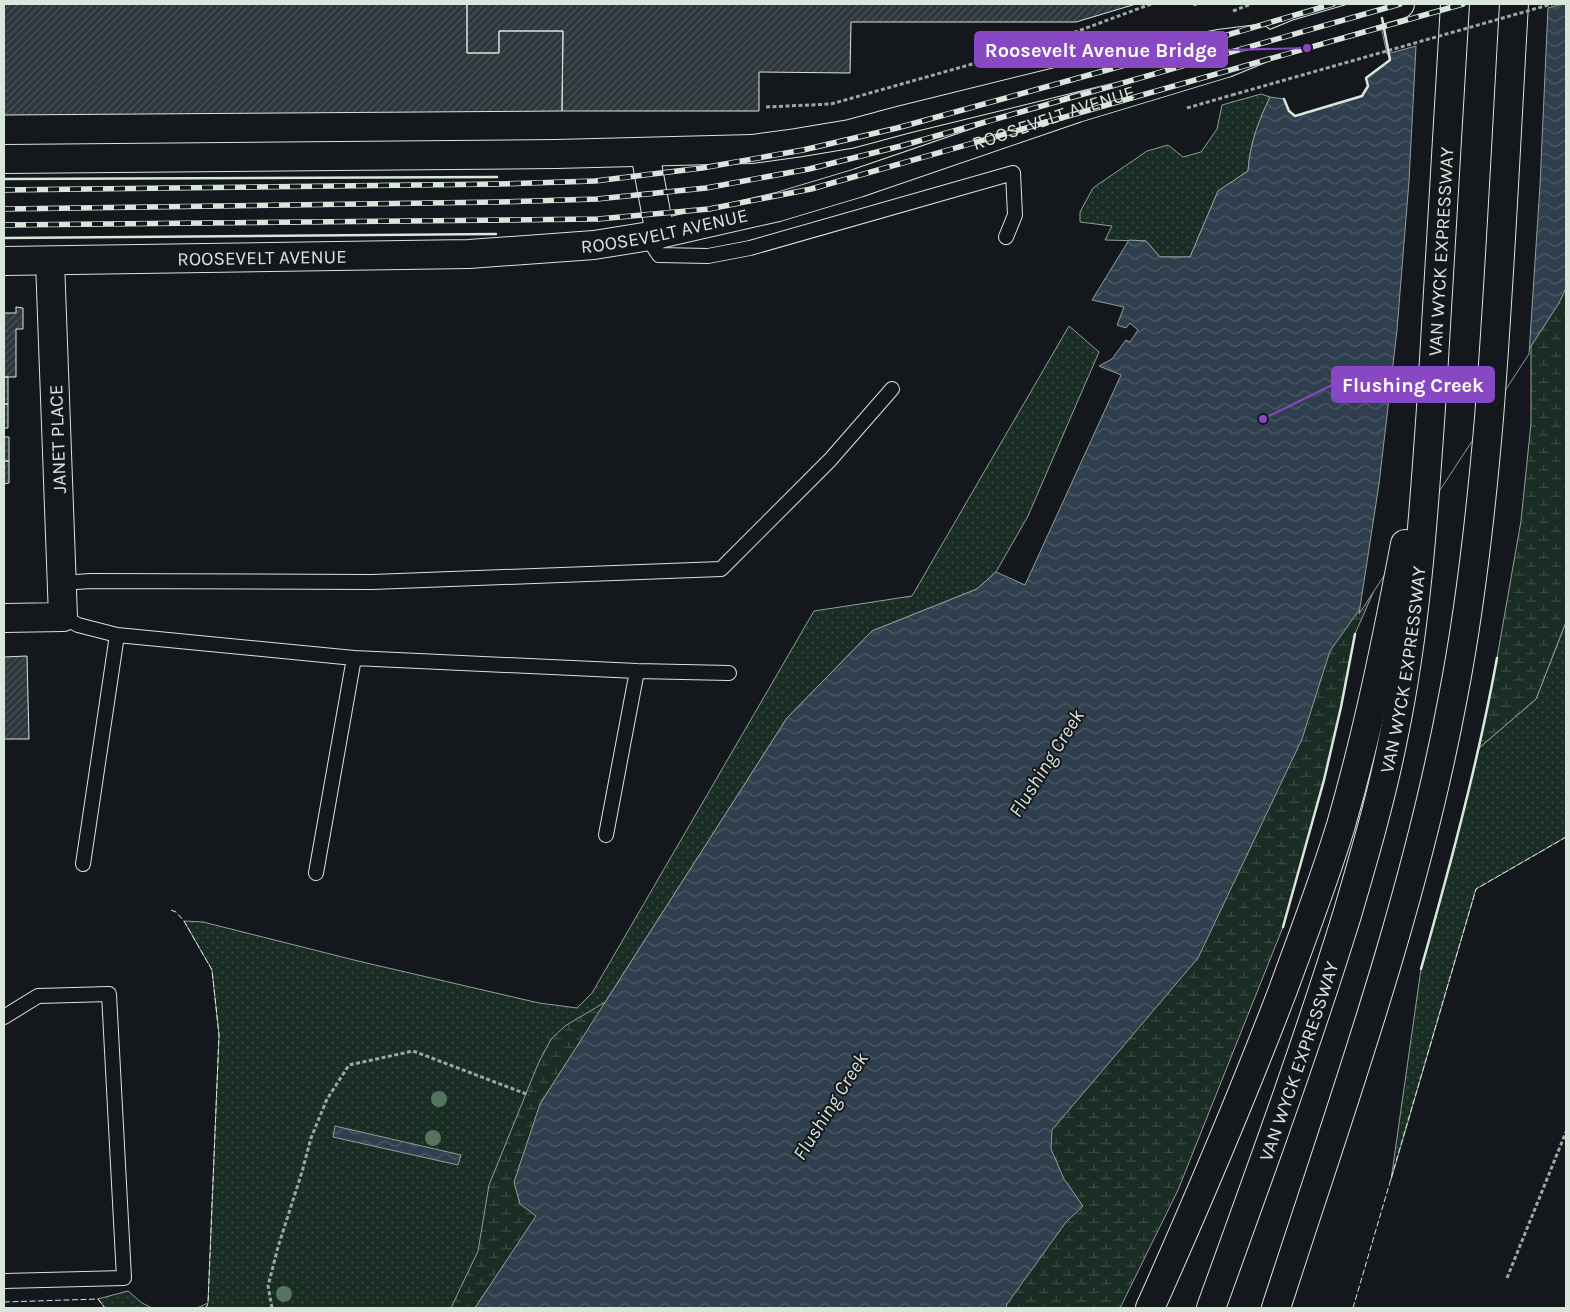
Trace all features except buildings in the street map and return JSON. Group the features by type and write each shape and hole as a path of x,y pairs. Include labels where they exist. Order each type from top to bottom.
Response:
{"main road":[{"name":"ROOSEVELT AVENUE","path":"4,159 644,152 752,148 796,144 850,134 911,117 1222,53 1297,34 1400,4"},
{"name":"VAN WYCK EXPRESSWAY","path":"1211,1308 1305,1045 1338,944 1380,794 1393,740 1398,641 1418,573 1431,410 1455,4"},
{"path":"1276,1308 1388,958 1416,860 1443,749 1461,652 1479,528 1496,338 1514,4"},
{"name":"ROOSEVELT AVENUE","path":"4,261 468,254 594,245 654,235 778,207 858,183 1076,108 1222,53"},
{"path":"644,152 654,235"},
{"name":"JANET PLACE","path":"50,261 62,617"},
{"path":"4,618 62,617"},
{"path":"1150,1308 1247,1082 1304,933 1330,861 1371,714 1398,641"},
{"path":"1292,1308 1356,1058"}],"lane":[{"path":"654,235 659,255 708,256 750,248 1013,173 1015,215 1006,237"},
{"path":"61,583 91,581 372,582 721,569 830,460 892,389"},
{"path":"62,617 78,625 117,635 354,658 637,671 729,673"},
{"path":"82,864 117,635"},
{"path":"316,873 354,658"},
{"path":"606,835 637,671"},
{"path":"4,1017 38,996 109,994 124,1278 4,1280"}],"path":[{"path":"766,107 831,104 1043,44 1152,4"},
{"path":"1225,14 1250,4"},
{"path":"1232,95 1552,4"},
{"path":"272,1308 268,1286 278,1246 311,1138 326,1099 349,1065 413,1051 528,1095"},
{"path":"1507,1278 1566,1132"}],"green space":[{"path":"1261,94 1270,97 1255,133 1248,171 1218,191 1190,257 1160,257 1146,241 1105,240 1112,226 1080,222 1080,212 1093,188 1147,151 1168,145 1183,157 1201,152 1217,129 1222,105"},
{"path":"1566,275 1566,622 1536,699 1479,748 1521,521 1531,423 1531,334"},
{"path":"1069,326 1099,352 1028,516 996,572 977,589 872,631 787,718 540,1104 475,1308 197,1308 208,1303 219,1035 212,970 184,921 203,922 358,961 539,1003 577,1008 592,993 814,611 912,596"},
{"path":"1376,586 1355,634 1324,780 1283,927 1178,1190 1120,1308 973,1308 1018,1168 1290,689"},
{"path":"1566,622 1566,837 1476,889 1391,1180 1421,969 1453,855 1479,748 1536,699"},
{"path":"607,1001 540,1104 537,1216 475,1308 451,1308 478,1251 489,1185 538,1064 551,1039 565,1026"},
{"path":"128,1291 142,1303 152,1308 105,1308 98,1299"}],"water":[{"path":"1379,4 1566,4 1566,288 1559,303 1376,586 1330,651 1302,739 1198,958 1052,1130 1051,1149 1064,1179 1083,1206 1066,1222 1006,1308 475,1308 536,1216 520,1204 514,1182 540,1104 787,718 872,631 977,589 996,572 1025,585 1121,375 1099,366 1112,359 1126,340 1130,342 1138,330 1130,323 1126,328 1117,325 1124,307 1092,300 1129,240 1146,241 1160,257 1190,257 1218,191 1248,171 1255,133 1270,97 1284,99 1289,111 1296,116 1362,96 1368,86 1366,78 1390,60"},
{"path":"335,1126 461,1155 458,1165 333,1137"}],"pier":[{"path":"1376,4 1562,4 1548,8 1540,185 1529,354 1359,614 1379,484 1397,330 1409,181 1416,46 1387,54"}],"railway":[{"path":"4,190 498,184 595,181 702,168 803,150 897,128 1118,67 1333,4"},
{"path":"4,209 498,202 597,199 706,188 809,169 901,146 1400,4"},
{"path":"4,225 598,219 709,209 811,189 1463,4"}],"fence":[{"path":"1353,1308 1476,889 1566,837"},
{"path":"171,910 176,912 184,921 212,970 219,1035 208,1303 206,1308"},
{"path":"4,1302 98,1299 105,1308"}],"wall":[{"path":"1284,99 1289,111 1295,116 1362,96 1368,86 1366,78 1390,60 1382,18"},
{"path":"4,179 497,177"},
{"path":"4,238 496,234"},
{"path":"1283,927 1324,780 1355,634"},
{"path":"1421,969 1453,853 1497,658"}],"place":[{"name":"Roosevelt Avenue Bridge","path":"1307,48"},
{"name":"Flushing Creek","path":"1263,419"}]}
